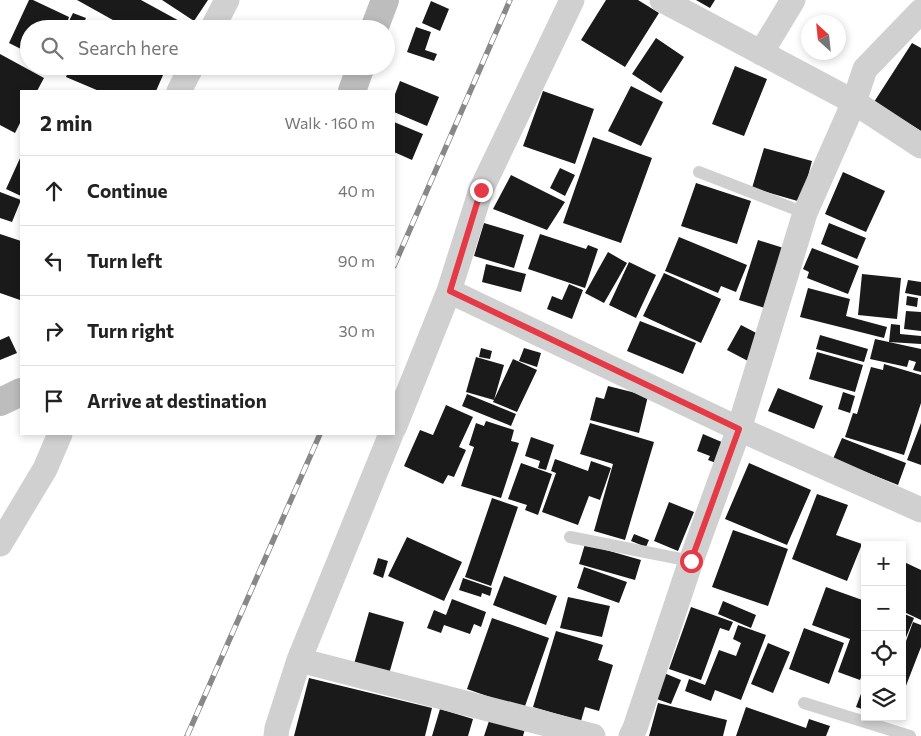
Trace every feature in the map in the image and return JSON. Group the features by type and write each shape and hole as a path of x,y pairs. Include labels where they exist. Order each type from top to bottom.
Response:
{"main road":[{"path":"377,20 385,0"},
{"path":"352,90 358,75"},
{"path":"0,402 20,392"}],"street":[{"path":"217,20 227,0"},
{"path":"395,426 450,291 481,190 572,0"},
{"path":"662,0 854,102 921,146"},
{"path":"761,53 793,0"},
{"path":"631,736 636,728 691,561 739,429 805,213 854,102 865,69 921,11"},
{"path":"180,90 187,75"},
{"path":"450,291 739,429 921,510"},
{"path":"0,544 45,469 60,435"},
{"path":"276,736 299,660 391,435"},
{"path":"299,660 593,736"}],"lane":[{"path":"699,172 805,213"},
{"path":"570,537 691,561"},
{"path":"804,703 910,736"}],"building":[{"path":"29,0 33,0 69,17 68,20 20,20 20,48 9,43"},
{"path":"77,0 141,0 178,20 113,20"},
{"path":"162,0 208,0 195,20"},
{"path":"606,0 638,0 659,13 625,67 581,40"},
{"path":"696,0 715,0 710,8"},
{"path":"431,1 449,9 440,31 422,23"},
{"path":"73,13 86,18 85,20 70,20"},
{"path":"416,27 431,32 425,50 437,54 434,61 407,52"},
{"path":"656,38 684,57 661,93 632,74"},
{"path":"912,43 921,48 921,131 874,102"},
{"path":"0,54 20,65 20,75 38,75 44,78 38,90 20,90 20,123 15,133 0,125"},
{"path":"735,66 767,79 744,136 712,124"},
{"path":"67,75 163,75 156,90 97,90 66,77"},
{"path":"400,81 439,97 427,126 395,112 395,94"},
{"path":"631,86 663,102 641,146 608,131"},
{"path":"543,91 594,109 575,164 523,146"},
{"path":"395,122 423,134 412,160 395,152"},
{"path":"593,137 652,158 621,243 563,223"},
{"path":"764,148 812,161 801,202 752,188"},
{"path":"20,158 20,196 6,189"},
{"path":"560,168 575,175 565,196 550,188"},
{"path":"843,172 885,191 866,232 825,214"},
{"path":"511,175 565,202 547,230 493,209"},
{"path":"696,183 751,201 737,244 681,226"},
{"path":"0,192 20,200 12,222 0,218"},
{"path":"484,223 524,235 514,268 474,256"},
{"path":"829,223 866,238 857,259 821,244"},
{"path":"0,234 20,241 20,300 0,293"},
{"path":"540,234 586,249 588,245 598,249 585,288 528,269"},
{"path":"679,237 747,265 736,292 721,286 718,293 665,271"},
{"path":"758,240 790,250 771,310 739,300"},
{"path":"812,248 859,266 848,294 807,278 809,272 803,269"},
{"path":"608,252 627,263 604,303 585,293"},
{"path":"629,262 656,275 636,318 609,305"},
{"path":"486,264 526,274 521,292 482,282"},
{"path":"664,273 721,299 701,343 643,316"},
{"path":"862,274 901,278 897,319 858,315"},
{"path":"908,280 921,282 921,296 905,293"},
{"path":"569,284 583,290 572,319 547,309 552,296 562,300"},
{"path":"808,288 850,299 846,316 887,327 884,338 800,317"},
{"path":"907,296 918,298 917,307 906,305"},
{"path":"906,311 921,312 921,331 904,329"},
{"path":"640,321 696,343 683,374 627,351"},
{"path":"891,324 900,325 900,334 921,336 921,344 889,342"},
{"path":"741,325 762,336 748,361 727,350"},
{"path":"820,335 868,349 864,362 816,349"},
{"path":"9,336 17,353 0,360 0,340"},
{"path":"875,339 921,349 921,372 913,370 916,362 909,360 907,367 870,359"},
{"path":"481,348 492,351 490,359 479,357"},
{"path":"524,348 541,353 537,367 519,361"},
{"path":"817,352 863,365 855,392 809,379"},
{"path":"476,357 504,365 494,400 466,392"},
{"path":"513,359 537,370 517,412 493,402"},
{"path":"884,364 921,375 921,403 904,455 845,437 853,413 857,414 871,367 883,370"},
{"path":"608,386 648,396 639,433 590,420 596,397 604,399"},
{"path":"778,388 823,406 814,429 768,411"},
{"path":"843,392 855,396 850,413 838,409"},
{"path":"467,394 516,414 511,426 462,406"},
{"path":"446,405 473,417 459,447 466,450 454,477 448,475 443,484 404,466 420,430 433,435"},
{"path":"486,421 514,430 511,441 519,443 501,498 461,486 474,447 469,445 476,423 484,426"},
{"path":"590,423 654,442 625,540 594,531 613,464 580,454"},
{"path":"921,423 921,465 907,460"},
{"path":"703,434 724,443 716,463 708,460 710,456 697,451"},
{"path":"531,437 554,445 546,470 538,468 540,461 525,456"},
{"path":"842,438 906,463 898,485 833,459"},
{"path":"555,459 588,471 591,461 611,468 600,500 589,496 578,525 542,512 556,473 551,471"},
{"path":"521,463 552,474 538,515 525,510 527,505 508,499"},
{"path":"749,463 811,490 787,545 725,519"},
{"path":"817,494 848,505 836,535 861,544 861,546 847,581 792,559"},
{"path":"492,498 518,507 491,586 465,577"},
{"path":"669,502 694,512 678,551 654,541"},
{"path":"733,530 788,549 768,606 712,587"},
{"path":"634,534 649,540 646,547 631,541"},
{"path":"407,537 462,562 444,601 388,576"},
{"path":"585,544 641,560 635,580 579,564"},
{"path":"378,558 388,561 383,578 373,574"},
{"path":"906,563 921,570 921,620 906,613"},
{"path":"584,567 627,582 619,603 577,588"},
{"path":"504,576 557,596 546,625 493,605"},
{"path":"463,578 492,588 490,596 482,593 481,597 459,590"},
{"path":"826,587 861,600 860,680 838,672 850,639 812,625"},
{"path":"568,597 610,606 602,637 560,628"},
{"path":"452,599 486,612 481,627 474,624 470,634 444,625 441,633 427,628 434,610 446,615"},
{"path":"723,601 756,615 751,628 718,614"},
{"path":"691,607 733,622 729,631 720,628 701,680 669,669"},
{"path":"369,612 404,622 389,674 354,664"},
{"path":"906,615 914,618 906,637"},
{"path":"492,618 549,638 524,709 467,689"},
{"path":"913,622 921,625 921,647 906,686 906,676 906,641"},
{"path":"738,625 766,635 741,700 715,690 711,701 685,691 689,679 705,685 719,650 736,656 741,643 733,639"},
{"path":"804,628 844,643 829,684 789,669"},
{"path":"556,631 603,645 598,660 613,665 599,711 585,707 581,721 533,707"},
{"path":"768,643 790,652 773,693 751,684"},
{"path":"664,673 681,680 671,704 654,698"},
{"path":"309,678 432,708 425,736 294,736"},
{"path":"861,694 861,709 856,707"},
{"path":"658,703 727,720 723,736 649,736"},
{"path":"746,707 806,728 809,719 830,726 826,736 736,736"},
{"path":"440,709 473,719 468,736 432,736"},
{"path":"490,718 525,729 523,736 484,736"}],"railway":[{"path":"395,264 510,0"},
{"path":"187,736 320,435"}],"route":[{"path":"481,190 450,291 739,429 691,561"}]}
